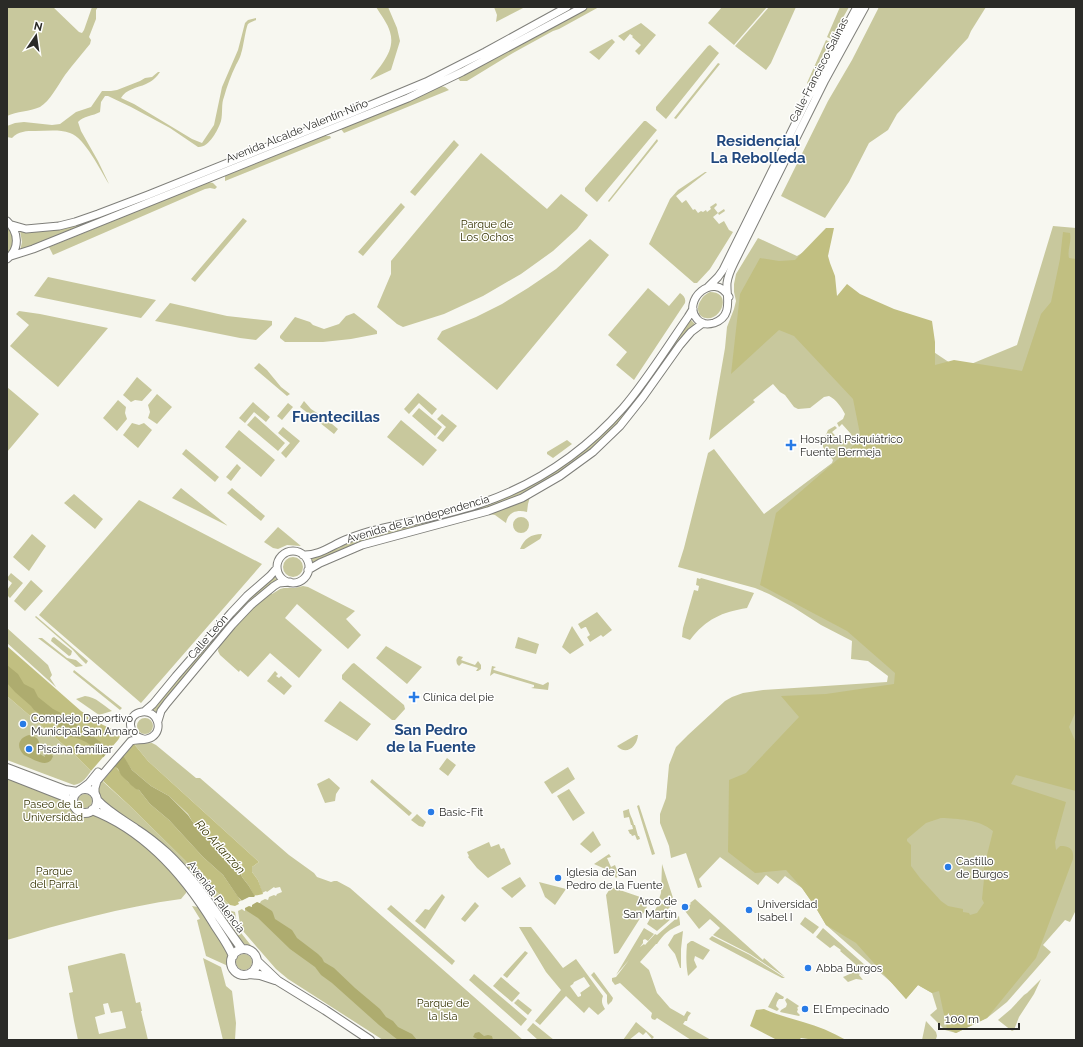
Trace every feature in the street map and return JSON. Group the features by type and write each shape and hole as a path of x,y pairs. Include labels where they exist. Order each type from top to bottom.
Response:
{"highway":[{"path":"7,768 65,790 88,789 96,797 96,806 92,810 82,812 75,807 73,802 63,796 7,774"},
{"path":"73,802 74,796 79,790"},
{"name":"Avenida Palencia","path":"96,797 109,811 154,841 179,865 196,885 242,949"},
{"name":"Avenida Palencia","path":"92,810 106,816 131,831 155,850 173,868 190,887 204,907 228,944 233,956"},
{"path":"278,981 260,975 240,974 233,968 231,962 233,956 236,952 242,949 253,953 257,961 278,981 370,1040"},
{"path":"249,974 254,970 257,961"}],"main road":[{"name":"Avenida Alcalde Valentín Niño","path":"9,223 26,229 59,226 75,222 134,200 420,84 480,55 567,7"},
{"name":"Avenida Alcalde Valentín Niño","path":"9,258 408,98 468,69 583,7"},
{"name":"Calle Francisco Salinas","path":"708,287 723,270 808,98 857,7"},
{"name":"Calle Francisco Salinas","path":"728,297 727,282 734,263 825,80 865,7"},
{"path":"9,223 15,231 17,244 15,251 9,258"},
{"path":"714,286 720,287 726,292 728,297 728,309 723,317 714,323 703,324 695,318 693,309 694,300 702,290 714,286"},
{"name":"Avenida de la Independencia","path":"303,555 311,555 374,530 481,503 542,476 568,459 610,422 647,376 693,309"},
{"name":"Avenida de la Independencia","path":"308,570 323,561 362,545 488,511 522,498 560,476 593,452 620,426 644,397 687,336 694,329 703,324"},
{"path":"293,551 303,555 308,565 306,575 301,580 296,582 284,580 280,576 277,568 278,561 284,554 293,551"},
{"name":"Calle León","path":"145,712 231,613 277,568"},
{"name":"Calle León","path":"158,722 161,711 167,703 232,626 251,606 274,586 279,583 290,582"},
{"path":"129,739 143,739 150,738 155,734 158,728 158,722 153,714 145,712 140,712 134,716 130,722 134,735 137,738 143,739"},
{"path":"79,790 97,776 129,739 131,729"},
{"path":"96,797 95,784 97,776"}],"green space":[{"path":"7,7 53,7 79,32 82,33 92,7 98,7 96,10 96,19 89,37 91,40 90,44 68,71 47,101 36,109 7,116"},
{"path":"376,7 388,7 397,28 400,41 391,70 370,80 386,58 391,46 389,29"},
{"path":"494,7 525,7 496,22 497,15"},
{"path":"575,7 578,7 480,60 405,96 20,251 22,242 20,231 49,231 94,219 299,137 507,44"},
{"path":"589,7 599,7 513,53 467,81 460,81 458,78"},
{"path":"722,7 767,7 734,45 708,23"},
{"path":"769,7 796,7 771,63 766,70 735,46"},
{"path":"840,7 849,7 831,39 827,37"},
{"path":"879,7 986,7 968,38 897,114 888,130 869,143 849,182 825,218 781,196 828,101 852,60"},
{"path":"256,18 256,20 249,23 247,26 241,55 223,100 220,125 209,142 202,147 198,147 170,128 108,96 105,96 101,102 100,112 83,118 78,122 81,131 109,184 87,148 76,136 70,133 57,131 29,131 20,133 12,138 7,137 7,126 24,122 52,125 60,124 76,112 91,107 102,91 117,90 145,78 152,77 160,72 150,82 129,91 121,98 134,104 192,139 202,143 214,125 222,87 238,50 245,23 248,20"},
{"path":"641,23 656,35 639,55 635,51 641,45 632,37 633,36 630,34 624,41 618,36"},
{"path":"612,39 615,42 599,60 589,52"},
{"path":"826,40 830,42 808,84 807,83"},
{"path":"710,45 719,53 666,119 656,110 656,107"},
{"path":"718,63 720,64 676,119 674,118"},
{"path":"440,86 449,90 344,133 341,129"},
{"path":"644,121 657,130 597,202 585,191 585,188"},
{"path":"324,136 330,136 331,138 225,181 225,176"},
{"path":"657,139 658,141 609,202 608,201"},
{"path":"454,140 459,145 415,196 410,192"},
{"name":"Parque de Los Ochos","path":"481,153 547,209 561,194 588,215 577,229 553,251 521,274 483,296 444,314 403,327 397,324 377,307 391,274 391,261"},
{"path":"707,172 676,196 682,203 686,200 693,210 695,209 698,213 706,210 707,212 711,209 710,207 716,203 717,205 714,208 718,213 713,217 719,224 724,221 729,230 733,232 710,269 697,283 694,283 649,244 670,199 678,190"},
{"path":"208,182 213,183 217,187 215,189 205,189 53,255 49,247 101,226 100,225"},
{"path":"401,203 405,207 363,256 358,252"},
{"path":"724,209 725,211 719,215 718,213"},
{"path":"243,218 247,221 195,282 191,279"},
{"path":"7,226 13,237 13,245 7,256"},
{"path":"1053,226 1076,228 1076,910 1070,922 1065,920 1043,945 1051,952 1007,1002 987,1018 956,1033 945,1030 930,1015 937,1009 932,993 918,985 906,999 892,983 826,925 802,888 785,876 778,884 766,875 758,885 720,857 699,879 702,887 698,888 686,853 671,858 669,846 660,823 660,814 666,798 669,765 676,747 725,701 743,693 763,690 887,682 888,676 868,661 851,659 852,641 821,625 769,594 755,588 678,567 708,453 714,449 764,514 832,463 833,460 823,447 823,442 828,430 835,426 837,428 832,432 841,442 851,434 842,424 839,427 837,423 843,419 845,414 832,397 824,397 810,408 798,409 794,407 785,395 773,384 753,400 755,402 709,440 725,348 727,327 736,301 734,284 736,274 758,238 797,256 814,246 825,308 907,334 959,369 1017,345"},
{"path":"590,239 609,255 497,390 437,339 442,331 502,304 528,288 556,269"},
{"path":"48,277 156,300 141,318 34,296"},
{"path":"648,288 669,306 680,293 684,297 685,303 634,380 616,365 627,352 608,335"},
{"path":"710,292 717,293 721,296 723,301 720,311 716,315 711,318 706,318 701,316 699,313 698,305 703,297"},
{"path":"170,303 227,316 272,321 272,325 256,340 155,321"},
{"path":"19,311 108,328 58,387 10,346 29,325 16,314"},
{"path":"354,313 377,331 377,334 323,342 285,342 280,338 295,317 324,329 339,324 346,316"},
{"path":"690,319 695,324 628,412 593,448 548,480 504,502 478,512 396,532 359,543 312,563 311,559 361,538 466,510 523,489 603,432"},
{"path":"259,363 281,387 290,394 287,396 254,368"},
{"path":"137,377 152,390 142,401 135,400 131,402 123,395"},
{"path":"7,387 39,414 7,452"},
{"path":"418,393 437,409 432,415 419,403 409,414 404,409"},
{"path":"157,394 172,407 157,424 148,418 150,412 148,405"},
{"path":"118,400 126,407 125,413 127,419 117,431 103,418"},
{"path":"304,401 311,409 338,429 334,434 300,407"},
{"path":"253,402 270,417 266,422 254,412 245,423 239,418"},
{"path":"288,403 293,407 282,420 277,416"},
{"path":"419,408 442,427 435,436 412,416"},
{"path":"442,414 457,426 443,442 437,438 446,427 437,419"},
{"path":"255,416 285,443 278,451 247,425"},
{"path":"401,420 437,450 423,466 387,437"},
{"path":"132,423 139,425 144,423 152,430 138,448 123,435"},
{"path":"283,427 300,441 286,458 281,453 290,443 278,433"},
{"path":"239,430 275,460 261,477 225,447"},
{"path":"567,440 572,444 553,458 547,454 547,452"},
{"path":"186,449 219,477 215,482 182,454"},
{"path":"237,464 241,468 231,481 226,477"},
{"path":"181,488 228,526 172,498"},
{"path":"232,488 265,516 261,521 227,493"},
{"path":"74,494 103,519 95,529 64,503"},
{"path":"530,497 527,512 514,512 509,516 506,523 495,515 489,514"},
{"path":"139,500 262,564 141,703 39,615"},
{"path":"518,517 524,517 529,522 527,531 524,533 518,533 513,528 513,522"},
{"path":"278,527 301,546 287,545 278,549 273,548 264,542"},
{"path":"32,534 46,546 29,571 13,557"},
{"path":"542,534 540,539 524,549 520,549 528,538 534,535"},
{"path":"293,557 300,560 303,567 300,574 293,577 286,574 283,567 286,560"},
{"path":"11,573 23,583 10,598 7,595 7,590 12,583 7,578"},
{"path":"274,576 277,580 215,641 161,704 156,712 152,709 245,602"},
{"path":"697,578 754,593 747,608 722,614 708,622 690,640 682,637 683,628 694,590 698,591 699,586 696,585"},
{"path":"31,580 43,591 25,611 14,601"},
{"path":"303,586 308,587 355,611 346,619 361,635 348,649 297,604 285,618 322,650 299,678 270,653 248,677 240,670 239,672 220,655 218,651 219,645 257,604 271,593 272,594 280,589"},
{"path":"597,612 612,630 603,637 601,635 590,642 587,637 590,635 586,627 581,629 578,624"},
{"path":"36,616 88,661 86,664 73,650 35,617"},
{"path":"572,626 584,645 570,654 562,647"},
{"path":"7,628 48,665 52,675 50,678 56,687 7,643"},
{"path":"54,637 72,651 71,655 69,656 51,641"},
{"path":"518,637 539,644 536,654 515,648"},
{"path":"38,638 42,638 67,658 76,660 83,666 76,667"},
{"path":"386,646 422,667 407,684 376,658"},
{"path":"459,656 463,657 461,660 475,665 478,661 481,665 481,669 476,671 478,668 462,663 459,666 456,661"},
{"path":"354,663 404,705 405,709 395,720 392,720 342,679 342,675"},
{"path":"492,666 496,667 493,669 494,670 543,685 548,682 548,690 531,688 534,687 534,685 494,673 490,676"},
{"path":"74,670 122,708 120,710 73,672"},
{"path":"275,671 278,674 276,676 279,678 281,676 292,686 284,695 267,681"},
{"name":"Complejo Deportivo Municipal San Amaro","path":"7,696 73,753 91,771 84,780 74,785 7,760"},
{"path":"85,696 96,700 112,711 99,715 76,699"},
{"path":"340,701 371,724 357,741 324,721"},
{"path":"142,718 148,718 153,723 151,732 148,734 142,734 137,729 137,723"},
{"path":"638,735 636,743 630,749 624,750 617,746"},
{"name":"Parque de la Isla","path":"152,743 196,778 200,778 289,855 314,873 317,877 331,882 337,881 350,888 523,1040 383,1040 288,979 276,969 243,931 240,924 238,911 242,909 245,911 245,908 257,902 260,903 265,899 268,900 269,897 274,895 276,896 282,892 280,887 274,887 267,892 262,893 258,880 252,872 252,867 259,862 148,761 134,744"},
{"path":"447,758 456,765 448,776 439,769"},
{"path":"568,767 575,779 552,794 544,782"},
{"name":"Parque del Parral","path":"7,778 67,802 79,815 99,816 121,829 143,844 163,862 186,889 186,893 181,899 137,906 93,916 7,940"},
{"path":"329,778 340,788 336,794 335,801 325,803 317,784"},
{"path":"100,779 131,807 230,905 219,903 183,865 110,808 98,792 97,785"},
{"path":"372,779 412,813 409,816 370,782"},
{"path":"569,789 585,813 573,821 557,796"},
{"path":"85,794 90,796 92,801 90,806 85,808 80,806 78,801 80,796"},
{"path":"639,805 655,854 652,855 637,806"},
{"path":"629,809 640,839 637,840 635,835 632,836 628,830 633,829 629,817 624,818 623,811"},
{"path":"417,814 426,822 423,827 411,820"},
{"path":"593,831 601,845 591,853 580,844"},
{"path":"489,842 491,847 499,844 501,849 504,848 511,864 488,878 468,857 467,852"},
{"path":"609,854 611,857 607,858 611,867 615,865 619,875 616,878 612,872 594,864"},
{"path":"662,864 675,904 659,899 661,893"},
{"path":"520,877 526,886 512,898 501,888"},
{"path":"539,882 566,889 555,905 545,897"},
{"path":"611,887 649,900 646,909 618,953 614,954 606,895"},
{"path":"442,894 445,897 425,929 415,921 425,909 429,910"},
{"path":"695,899 763,960 764,958 785,977 750,954 713,935 720,928 710,919 699,929 685,911 690,908 688,906"},
{"path":"475,902 479,906 465,922 461,919"},
{"path":"659,903 671,906 667,910 672,918 657,931 647,924"},
{"path":"391,905 455,961 452,965 387,909"},
{"path":"192,906 201,909 227,950 228,966 206,956 197,920 200,919"},
{"path":"219,908 231,925 238,929 253,948 242,943 217,909"},
{"path":"222,908 235,912 237,924 232,922"},
{"path":"679,916 680,925 662,937 640,962 649,970 657,993 670,1008 684,1016 687,1011 691,1013 687,1021 683,1024 711,1040 691,1040 657,1018 655,1020 652,1019 652,1013 620,983 615,985 612,981 612,978 616,977 629,960 616,975 644,928 654,934 648,941 645,939 643,940 640,947 644,944 645,945 655,934 657,935"},
{"path":"805,917 819,927 813,934 800,924"},
{"path":"519,927 531,927 563,968 576,959 603,996 602,1002 605,1009 598,1015 589,1007 584,1013 566,996 540,1025 535,1021 561,990 546,972","holes":["584,977 590,986 580,993 581,996 578,997 570,986 574,982"]},
{"path":"823,928 866,966 859,975 863,980 856,979 848,982 843,977 852,973 855,970 856,965 834,945 830,948 816,937"},
{"path":"683,931 680,968 675,954 668,945 674,935"},
{"path":"712,936 750,955 785,978 782,978 712,941 709,939"},
{"path":"691,941 710,950 703,960 695,956 694,960 697,967 688,976 686,960 687,944"},
{"path":"525,951 528,953 507,978 503,975"},
{"path":"121,953 125,954 136,1003 140,1002 148,1040 78,1040 69,993 73,992 68,966","holes":["108,1003 111,1013 122,1011 126,1028 99,1034 95,1017 105,1014 103,1004"]},
{"path":"241,954 247,954 252,959 250,968 247,970 241,970 236,965 236,959"},
{"path":"203,958 221,967 226,986 232,991 236,1023 235,1040 223,1040"},
{"path":"594,972 613,998 608,1005 607,995 591,975"},
{"path":"474,974 527,1019 521,1026 469,980"},
{"path":"501,977 520,993 512,1002 493,986"},
{"path":"1041,979 1034,994 1019,1017 1014,1030 1012,1031 998,1020"},
{"path":"776,992 784,997 783,999 779,999 777,1002 776,1006 779,1009 777,1011 768,1007"},
{"path":"787,998 799,1006 797,1008 797,1012 800,1015 799,1016 780,1012 786,1007 787,1004 785,1000"},
{"path":"518,999 532,1010 528,1015 514,1003"},
{"path":"926,1021 936,1032 936,1039 922,1040"},
{"path":"636,1022 654,1037 652,1039 646,1032 643,1035 639,1032 629,1040 623,1040"},
{"path":"533,1023 554,1040 538,1040 527,1030"}],"shaded area":[{"path":"826,228 834,228 828,256 835,276 837,296 847,284 860,294 894,309 932,321 935,342 935,365 954,360 1022,371 1041,314 1051,302 1060,259 1063,232 1070,233 1069,258 1076,259 1076,711 1069,727 1076,743 1076,791 1016,775 1011,784 1066,802 1055,842 1056,850 1060,846 1069,847 1073,853 1073,859 1036,958 987,1018 956,1033 947,1029 939,991 932,993 918,985 906,999 856,943 826,925 802,888 786,870 755,873 728,852 729,780 746,773 799,717 781,696 826,694 894,684 895,673 847,631 760,585 776,513 861,439 853,399 794,336 779,330 731,374 740,294 760,258 779,261 795,260","holes":["941,818 961,819 975,822 993,831 984,867 984,875 986,876 984,879 982,899 984,903 977,913 970,915 969,913 963,912 963,909 948,906 941,901 911,866 911,845 907,839 926,823"]},
{"path":"7,646 81,711 103,725 122,733 118,740 91,771 73,753 7,696"},
{"name":"Río Arlanzón","path":"7,665 18,674 24,684 34,689 38,697 53,709 63,714 88,732 105,746 110,747 124,757 132,770 151,786 169,796 188,815 204,835 234,861 239,867 242,877 258,902 272,911 275,919 292,930 297,938 318,954 324,962 334,968 380,1009 386,1017 393,1021 398,1027 412,1034 417,1040 398,1040 321,975 315,967 290,949 258,918 247,911 242,901 223,875 203,857 169,820 150,804 139,790 131,785 121,775 118,769 103,757 98,750 86,742 68,736 57,725 34,710 15,692 7,683"},
{"name":"Piscina familiar","path":"29,735 36,737 39,741 38,753 45,757 43,753 44,750 47,748 51,750 50,754 53,756 51,760 44,763 36,761 21,752 19,743 22,738"},
{"path":"134,744 148,761 259,862 252,867 252,872 258,880 263,894 254,896 234,861 204,835 188,814 169,796 151,786 132,770 123,757"},
{"path":"115,766 128,782 139,790 150,804 169,820 203,857 223,875 241,901 238,902 239,904 235,906 230,905 103,781"},
{"path":"764,1009 820,1027 846,1040 815,1040 801,1038 799,1040 777,1040 750,1026 756,1010"},
{"path":"479,1032 484,1036 492,1036 493,1040 480,1040 473,1037 475,1033"}],"pier":[{"path":"112,747 124,755 113,768 102,759"},
{"path":"256,895 260,903 257,902 252,905 252,907 249,906 245,908 245,911 243,910 239,902"}],"place":[{"name":"Hospital Psiquiátrico Fuente Bermeja","path":"791,445"},
{"name":"Clínica del pie","path":"414,697"},
{"name":"Complejo Deportivo Municipal San Amaro","path":"23,724"},
{"name":"Piscina familiar","path":"29,749"},
{"name":"Basic-Fit","path":"431,812"},
{"name":"Castillo de Burgos","path":"948,867"},
{"name":"Iglesia de San Pedro de la Fuente","path":"558,878"},
{"name":"Arco de San Martín","path":"685,907"},
{"name":"Universidad Isabel I","path":"749,910"},
{"name":"Abba Burgos","path":"808,968"},
{"name":"El Empecinado","path":"805,1009"}],"district":[{"name":"Residencial La Rebolleda","path":"758,150"},
{"name":"Fuentecillas","path":"336,417"},
{"name":"San Pedro de la Fuente","path":"431,738"}],"park label":[{"name":"Paseo de la Universidad","path":"53,810"}]}
